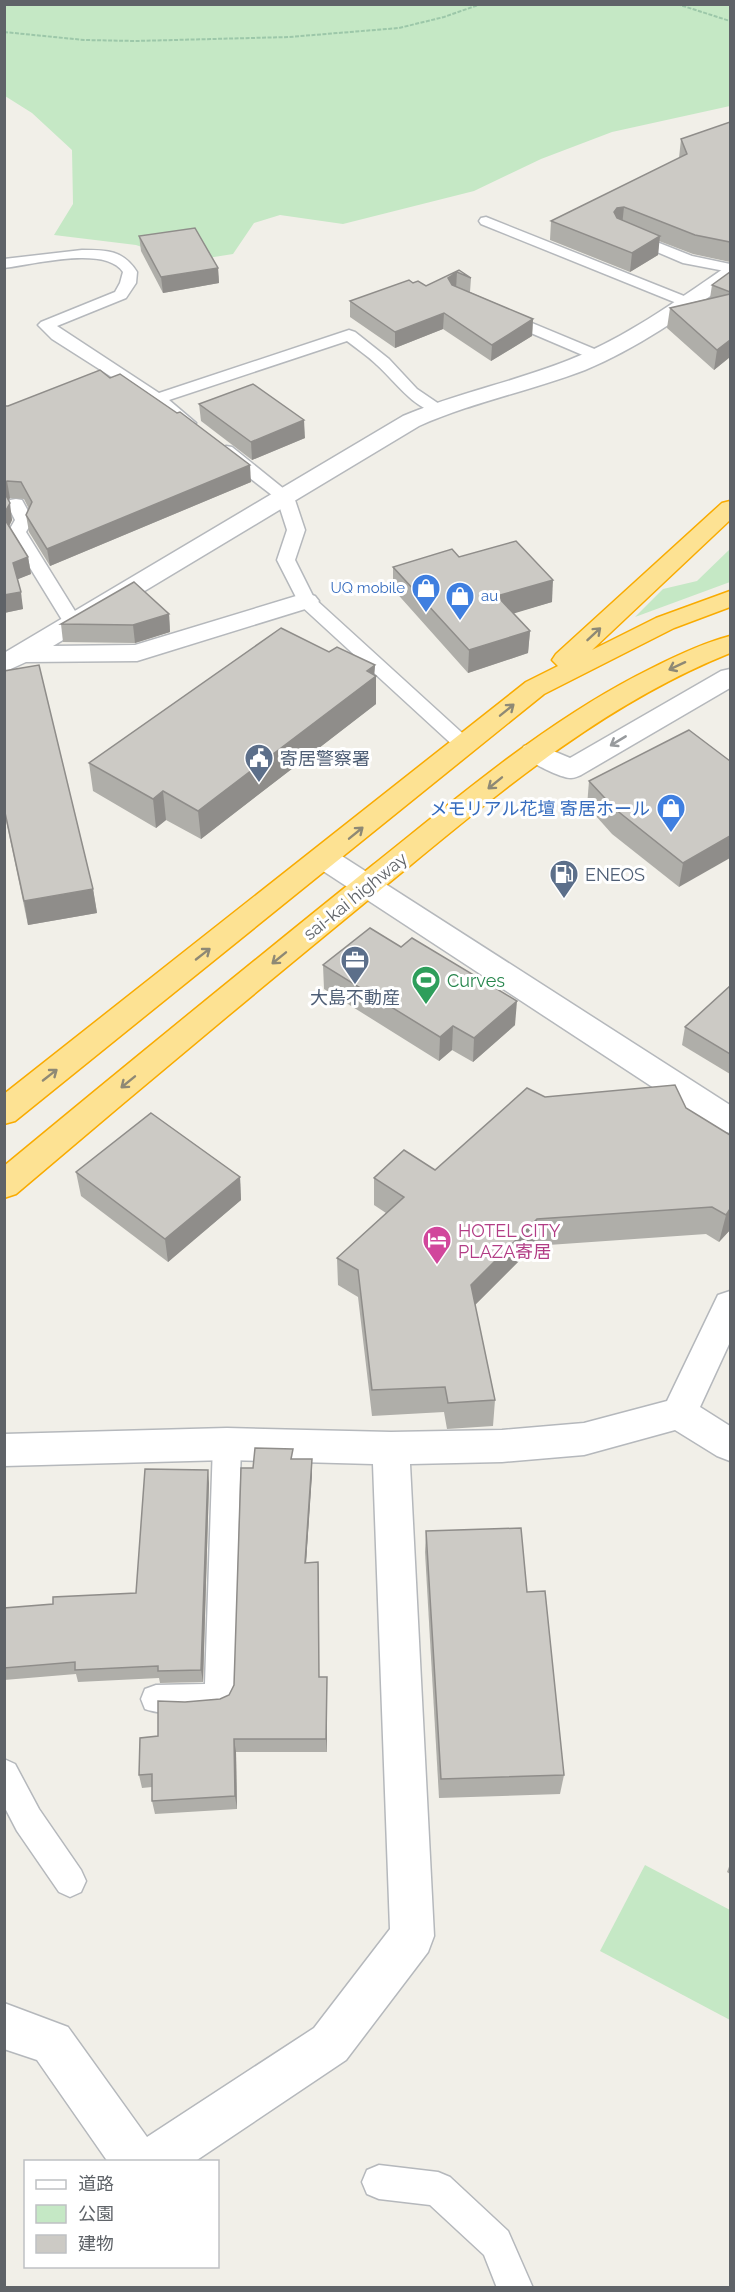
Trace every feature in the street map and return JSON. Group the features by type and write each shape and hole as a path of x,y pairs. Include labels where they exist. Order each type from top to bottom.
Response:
{"highway":[{"path":"4,1112 535,688 730,508"},
{"path":"535,688 664,623 730,598"},
{"name":"sai-kai highway","path":"4,1185 368,885 534,752 582,717 632,687 730,644"}],"street":[{"path":"13,659 411,421 437,408 516,386 598,356 689,303 730,271"},
{"path":"13,659 137,653 306,601"},
{"path":"534,752 571,770 668,711 730,678"},
{"path":"632,687 668,711"},
{"path":"324,858 730,1121"},
{"path":"679,1413 730,1305"},
{"path":"4,1450 227,1444 391,1448 502,1446 584,1439 679,1413 730,1445"},
{"path":"154,2160 330,2044 412,1936 391,1448"},
{"path":"4,2026 52,2043 136,2160"}],"lane":[{"path":"486,221 689,303"},
{"path":"621,232 688,260 730,271"},
{"path":"4,264 90,254 110,255 124,262 130,272 128,283 121,295 46,325 58,336 157,399 285,497 296,530 286,560 306,601 464,745"},
{"path":"485,308 598,356"},
{"path":"157,399 349,335 383,362 411,392 437,408"},
{"path":"16,504 24,520 17,532 74,624"},
{"path":"156,1699 219,1698 227,1444"},
{"path":"4,1774 28,1820 70,1881"},
{"path":"379,2182 438,2189 496,2243 515,2288"}],"path":[{"path":"4,32 84,40 135,42 300,36 399,28 444,17 481,4"},
{"path":"676,4 730,21"}],"green space":[{"path":"4,5 730,5 730,106 612,132 541,159 474,191 343,224 280,215 254,223 233,254 195,260 168,256 136,245 54,235 73,204 72,150 32,113 5,96"},
{"path":"730,549 730,582 635,617 663,589 697,581"},
{"path":"645,1865 730,1910 730,2020 600,1951"}],"building":[{"path":"730,122 730,242 695,235 624,207 617,208 614,212 617,218 660,236 632,253 551,221 687,154 681,139"},
{"path":"195,228 218,268 161,277 139,236"},
{"path":"459,270 471,278 457,272 448,278 452,285 533,319 492,345 444,313 395,332 350,301 409,280 413,283 418,281 426,286"},
{"path":"730,272 730,292 712,285"},
{"path":"730,294 730,340 717,350 670,308"},
{"path":"100,370 110,378 120,374 177,413 180,412 250,465 47,549 26,515 32,502 21,482 7,481 4,485 4,406"},
{"path":"253,384 304,420 251,442 199,404"},
{"path":"4,492 10,503 4,514"},
{"path":"4,518 28,557 13,563 21,592 4,595"},
{"path":"516,541 553,580 497,596 530,631 469,650 393,567 452,549 459,557"},
{"path":"134,582 169,614 133,625 61,624"},
{"path":"281,628 329,652 337,647 375,665 367,671 376,676 198,811 163,791 153,799 89,763"},
{"path":"39,665 93,889 24,901 4,808 4,671"},
{"name":"メモリアル花壇 寄居ホール","path":"689,730 730,761 730,836 683,863 615,809 589,781"},
{"path":"370,928 401,947 412,938 517,1001 474,1038 453,1026 440,1037 323,965"},
{"path":"730,986 730,1054 685,1027"},
{"name":"HOTEL CITY PLAZA寄居","path":"675,1085 686,1108 730,1135 730,1209 726,1215 712,1207 537,1219 471,1285 495,1400 448,1403 445,1387 372,1390 358,1270 337,1258 404,1197 374,1178 404,1150 435,1170 527,1088 545,1097"},
{"path":"151,1113 240,1177 165,1239 76,1172"},
{"path":"255,1448 293,1449 291,1459 312,1459 305,1563 318,1562 319,1677 327,1677 326,1739 234,1739 235,1796 152,1801 152,1774 139,1775 140,1738 158,1736 158,1701 185,1702 220,1699 229,1695 234,1685 241,1468 253,1468"},
{"path":"145,1469 208,1470 201,1670 158,1671 158,1666 75,1670 75,1662 4,1668 4,1608 53,1604 53,1597 136,1593"},
{"path":"521,1528 527,1592 545,1591 564,1775 441,1779 426,1531"}],"place":[{"name":"UQ mobile","path":"426,614"},
{"name":"au","path":"460,622"},
{"name":"寄居警察署","path":"259,784"},
{"name":"メモリアル花壇 寄居ホール","path":"671,834"},
{"name":"ENEOS","path":"564,900"},
{"name":"大島不動産","path":"355,986"},
{"name":"Curves","path":"426,1006"},
{"name":"HOTEL CITY PLAZA寄居","path":"437,1266"}]}
